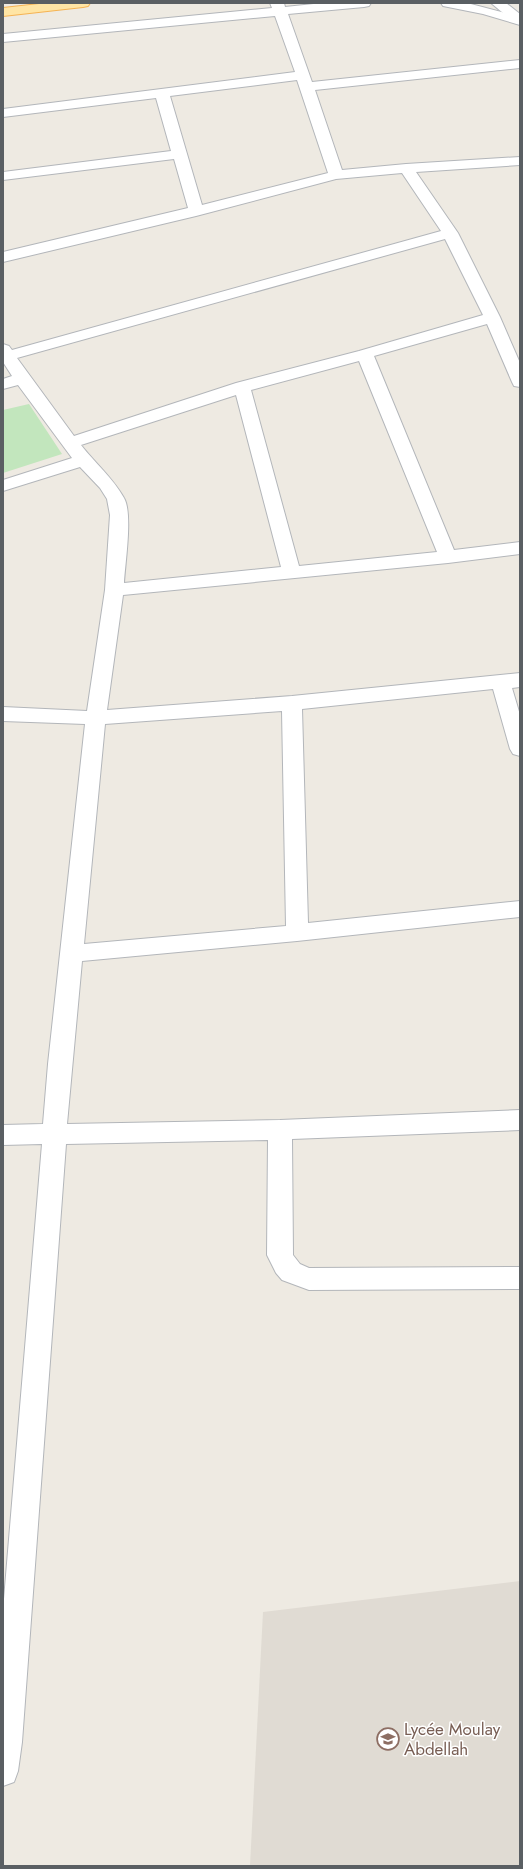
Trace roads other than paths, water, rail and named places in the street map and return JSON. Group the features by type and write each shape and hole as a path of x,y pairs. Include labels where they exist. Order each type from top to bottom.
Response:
{"main road":[{"path":"3,12 84,3"}],"street":[{"path":"3,38 279,7 364,3"},
{"path":"448,3 520,20"},
{"path":"498,3 520,20"},
{"path":"279,7 336,175"},
{"path":"3,114 162,93 520,64"},
{"path":"162,93 196,211"},
{"path":"3,176 179,154"},
{"path":"3,257 196,211 336,175 406,168 520,161"},
{"path":"406,168 450,233 492,317 520,382"},
{"path":"3,1770 8,1726 60,1064 73,953 96,718 114,590 119,515 116,499 106,484 12,381 5,355 450,233"},
{"path":"3,486 77,452 242,387 365,354 492,317"},
{"path":"365,354 448,557"},
{"path":"242,387 292,572"},
{"path":"114,590 448,557 520,548"},
{"path":"3,714 96,718 292,703 520,680"},
{"path":"500,681 520,749"},
{"path":"292,703 296,933"},
{"path":"73,953 296,933 520,909"},
{"path":"3,1134 280,1130 520,1120"},
{"path":"280,1130 280,1255 285,1268 297,1276 316,1279 520,1278"}],"place":[{"name":"Lycée Moulay Abdellah","path":"388,1739"}]}
